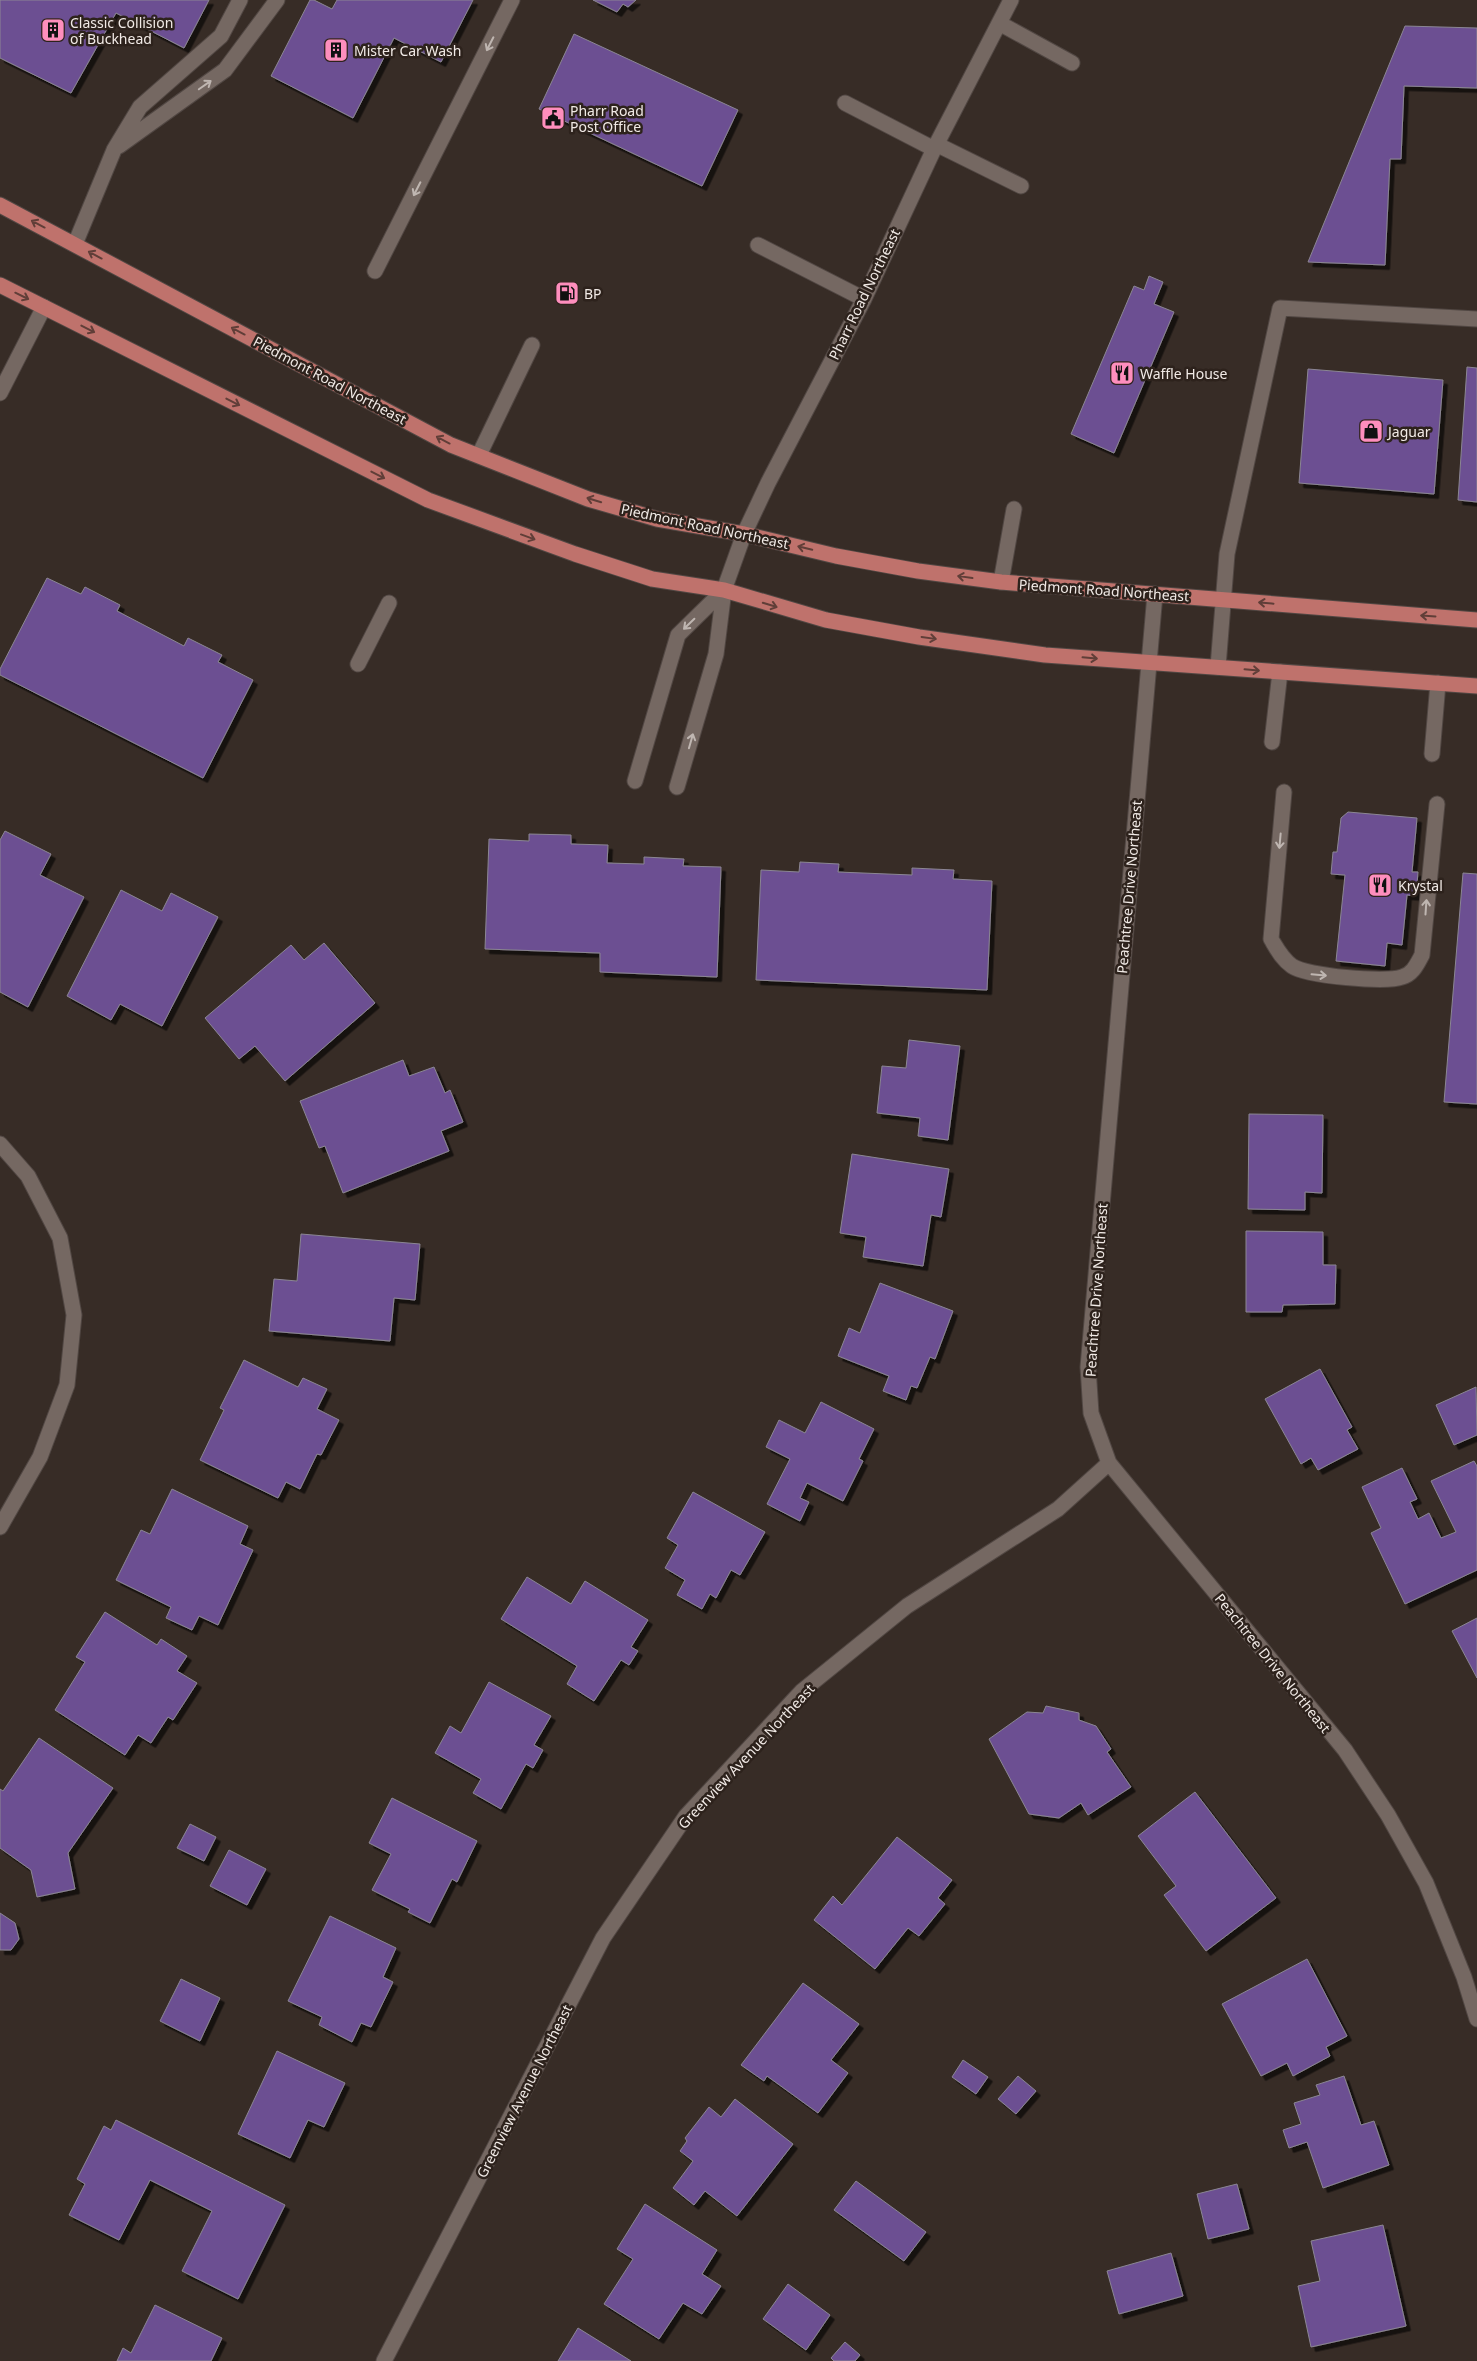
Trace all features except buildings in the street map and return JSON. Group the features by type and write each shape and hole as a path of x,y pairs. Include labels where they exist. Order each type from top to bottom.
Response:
{"main road":[{"name":"Piedmont Road Northeast","path":"0,205 451,445 588,499 657,519 744,534 846,558 918,571 1000,582 1477,620"},
{"path":"0,285 428,500 574,554 646,577 724,590 826,620 919,637 1045,655 1477,686"}],"street":[{"path":"75,244 114,150 140,107 221,36 240,0"},
{"path":"114,150 225,70 277,0"},
{"path":"376,271 512,0"},
{"name":"Pharr Road Northeast","path":"724,590 744,534 776,467 864,299 935,147 1011,0"},
{"path":"999,23 1072,63"},
{"path":"845,103 1020,186"},
{"path":"758,245 864,299"},
{"path":"0,393 44,307"},
{"path":"1218,668 1227,554 1280,308 1477,319"},
{"path":"479,455 532,345"},
{"path":"1000,582 1014,509"},
{"path":"635,781 678,635 724,590"},
{"path":"677,787 716,654 724,590"},
{"name":"Peachtree Drive Northeast","path":"1155,594 1088,1367 1091,1413 1109,1463 1345,1750 1383,1807 1426,1883 1464,1977 1477,2019"},
{"path":"358,664 389,603"},
{"path":"1272,742 1280,672"},
{"path":"1432,754 1438,683"},
{"path":"1284,792 1271,939 1280,955 1293,967 1312,974 1381,979 1403,977 1415,969 1422,955 1437,804"},
{"path":"0,1144 28,1176 60,1238 74,1315 67,1385 40,1458 0,1527"},
{"name":"Greenview Avenue Northeast","path":"384,2361 603,1938 686,1816 802,1691 907,1606 1058,1509 1109,1463"}],"place":[{"name":"Classic Collision of Buckhead","path":"53,30"},
{"name":"Mister Car Wash","path":"336,50"},
{"name":"Pharr Road Post Office","path":"553,118"},
{"name":"BP","path":"567,293"},
{"name":"Waffle House","path":"1122,373"},
{"name":"Jaguar","path":"1371,431"},
{"name":"Krystal","path":"1380,885"}]}
